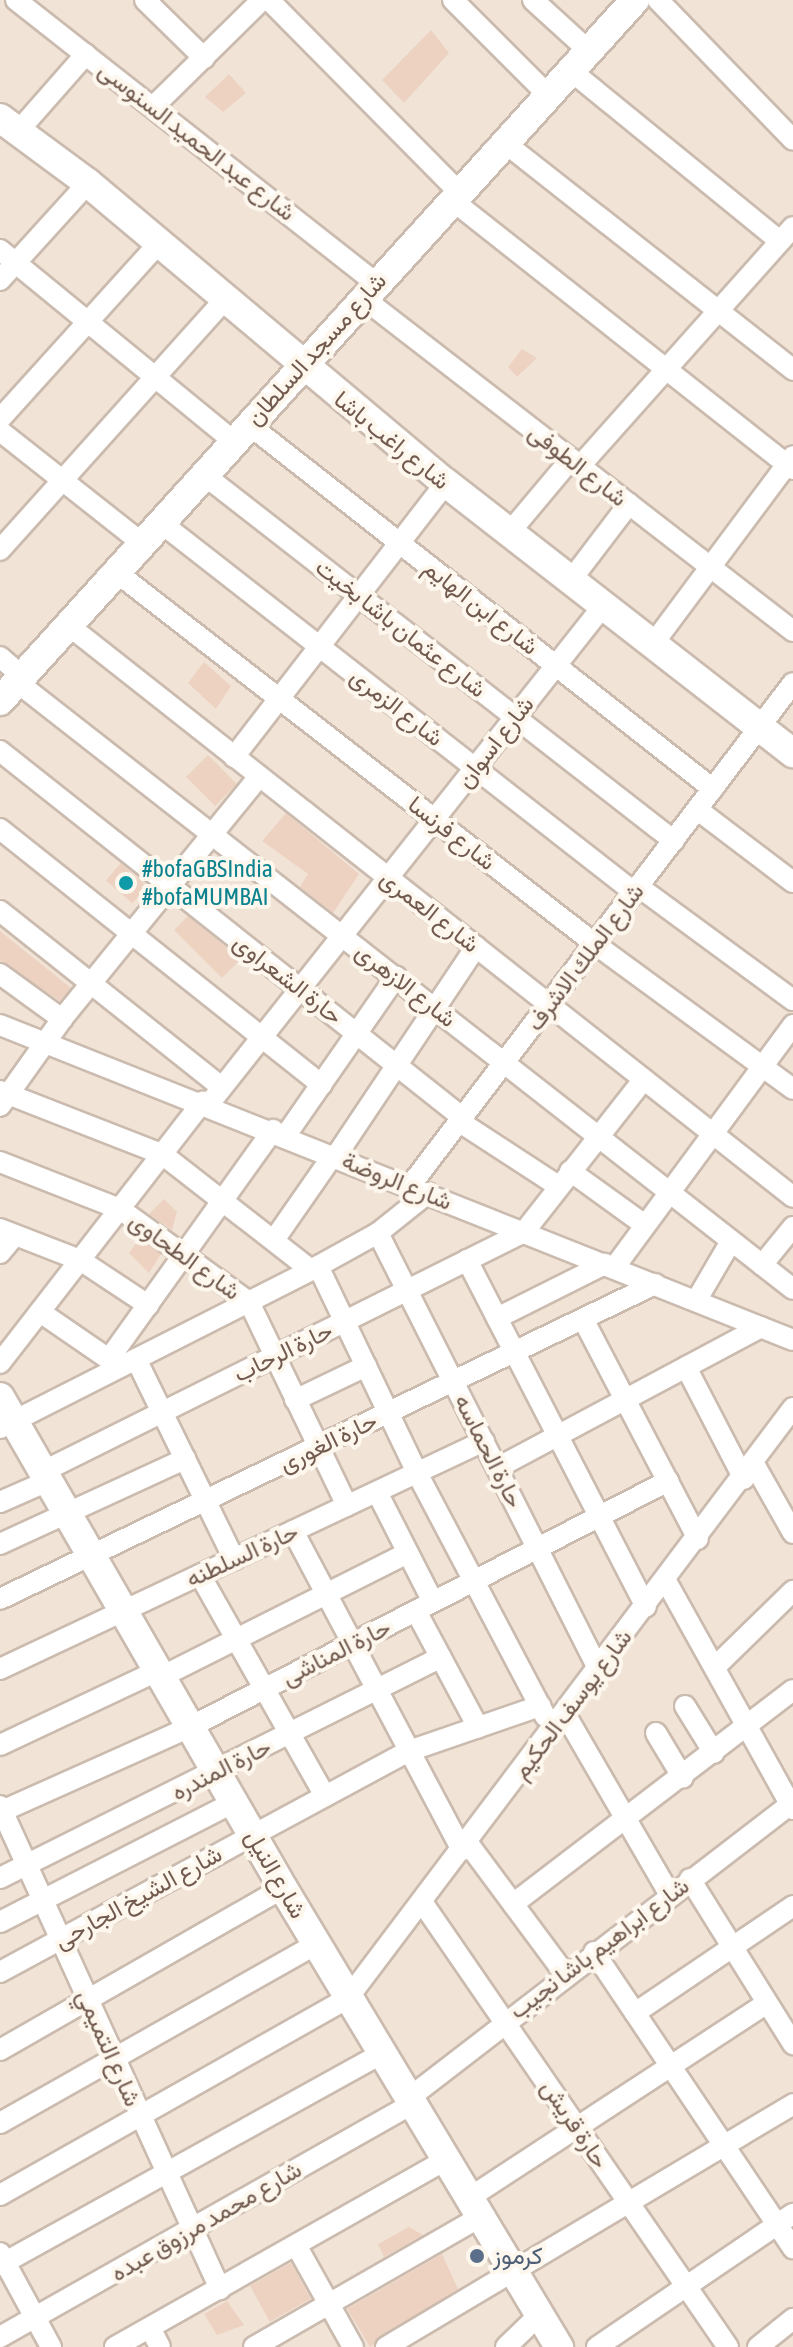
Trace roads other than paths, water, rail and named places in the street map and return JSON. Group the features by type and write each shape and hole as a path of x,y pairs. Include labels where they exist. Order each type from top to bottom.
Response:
{"street":[{"name":"شارع عبد الحميد السنوسى","path":"16,0 154,106 369,291"},
{"path":"145,0 204,58"},
{"path":"154,106 262,0"},
{"path":"269,0 456,196 664,372 791,463 653,644"},
{"path":"453,0 547,94"},
{"path":"509,533 664,372 786,234 579,60 533,0"},
{"path":"658,0 793,140"},
{"name":"شارع مسجد السلطان","path":"13,687 629,2"},
{"path":"10,123 86,54"},
{"name":"شارع راغب باشا","path":"10,123 88,183 301,367 793,753"},
{"path":"505,143 793,370"},
{"path":"0,280 8,256 88,183"},
{"path":"0,419 158,244"},
{"name":"شارع ابن الهايم","path":"8,256 156,377 400,543 713,789"},
{"name":"شارع الطوفى","path":"369,291 575,463 793,631"},
{"path":"0,550 224,300"},
{"name":"شارع الزمرى","path":"0,431 63,480 151,532 320,646 637,890 793,1000"},
{"name":"شارع عثمان باشا بخيت","path":"203,474 674,841"},
{"path":"234,757 446,483"},
{"path":"571,580 629,504"},
{"name":"شارع فرنسا","path":"116,572 595,944 793,1089"},
{"name":"شارع اسوان","path":"0,1363 162,1154 261,1037 603,606"},
{"name":"شارع العمرى","path":"68,625 793,1197"},
{"name":"شارع الازهرى","path":"0,657 13,687 212,834 793,1289"},
{"name":"شارع الملك الاشرف","path":"5,1416 249,1302 378,1233 419,1190 461,1120 793,683"},
{"name":"حارة الشعراوى","path":"0,751 397,1065 461,1120 645,1225"},
{"path":"259,777 62,1019 3,1097 162,1154 315,1268 345,1321 417,1473 540,1706 559,1722 626,1820 670,1895"},
{"path":"698,810 793,882"},
{"path":"0,829 322,1085"},
{"path":"0,911 91,983 211,1097"},
{"path":"274,1240 476,947"},
{"path":"0,974 62,1019"},
{"path":"122,1362 148,1305 185,1252 223,1199 322,1085 396,977"},
{"name":"شارع الروضة","path":"0,1025 211,1097 280,1133 793,1340"},
{"path":"497,1318 610,1266 645,1225 793,1025"},
{"path":"524,1232 644,1079"},
{"name":"شارع الطحاوى","path":"0,1162 120,1209 185,1252 249,1302 347,1506"},
{"path":"762,1265 793,1227"},
{"path":"0,1253 7,1232 80,1260 148,1305"},
{"name":"حارة الرحاب","path":"0,1502 162,1412 524,1232"},
{"name":"حارة الحماسه","path":"378,1233 598,1669"},
{"path":"696,1301 731,1241"},
{"path":"467,1260 646,1607"},
{"name":"حارة الغورى","path":"0,1599 655,1284"},
{"path":"40,1312 122,1362 162,1412 234,1559"},
{"path":"583,1319 698,1539"},
{"path":"497,1468 761,1327"},
{"path":"295,1400 366,1366"},
{"path":"686,1367 749,1472 793,1533"},
{"name":"شارع يوسف الحكيم","path":"348,1998 749,1472 793,1408"},
{"name":"شارع النيل","path":"5,1416 45,1476 316,1944 559,2347"},
{"name":"حارة السلطنه","path":"0,1669 484,1441"},
{"path":"0,1544 185,1459"},
{"name":"حارة المناشى","path":"1,1810 190,1727 668,1481"},
{"path":"377,1492 408,1553 441,1657 478,1727"},
{"path":"293,1531 409,1751 464,1846 513,1904 565,1974"},
{"path":"0,1745 236,1639 408,1553"},
{"path":"200,1575 325,1796"},
{"path":"666,1581 792,1805"},
{"path":"715,1667 793,1591"},
{"name":"حارة المندره","path":"0,1878 441,1657"},
{"path":"513,1904 683,1778 793,1690"},
{"name":"شارع الشيخ الجارحى","path":"0,1972 409,1751 540,1706"},
{"path":"685,1706 714,1753"},
{"path":"656,1733 683,1778"},
{"path":"0,1922 234,1802"},
{"name":"شارع ابراهيم باشا نجيب","path":"411,2101 503,2021 792,1805"},
{"name":"شارع التميمي","path":"1,1810 220,2289"},
{"path":"690,1879 767,2003 787,2020 793,2044"},
{"path":"0,2050 283,1888"},
{"name":"حارة قريش","path":"422,1902 728,2347"},
{"path":"635,2013 793,1906"},
{"path":"0,2123 316,1944"},
{"path":"594,1952 724,2146 785,2219 793,2248"},
{"path":"0,2195 348,1998"},
{"path":"254,2347 329,2304 474,2208 577,2128 767,2003"},
{"path":"51,2347 2,2260 382,2053"},
{"name":"شارع محمد مرزوق عبده","path":"0,2337 411,2101"},
{"path":"392,2346 793,2104"},
{"path":"115,2347 446,2160"},
{"path":"597,2347 785,2219"},
{"path":"296,2245 353,2347"},
{"path":"506,2347 539,2315"},
{"path":"758,2347 793,2319"},
{"path":"150,2328 160,2347"}],"place":[{"name":"#bofaGBSIndia #bofaMUMBAI","path":"126,883"},
{"name":"كرموز","path":"477,2256"}]}
